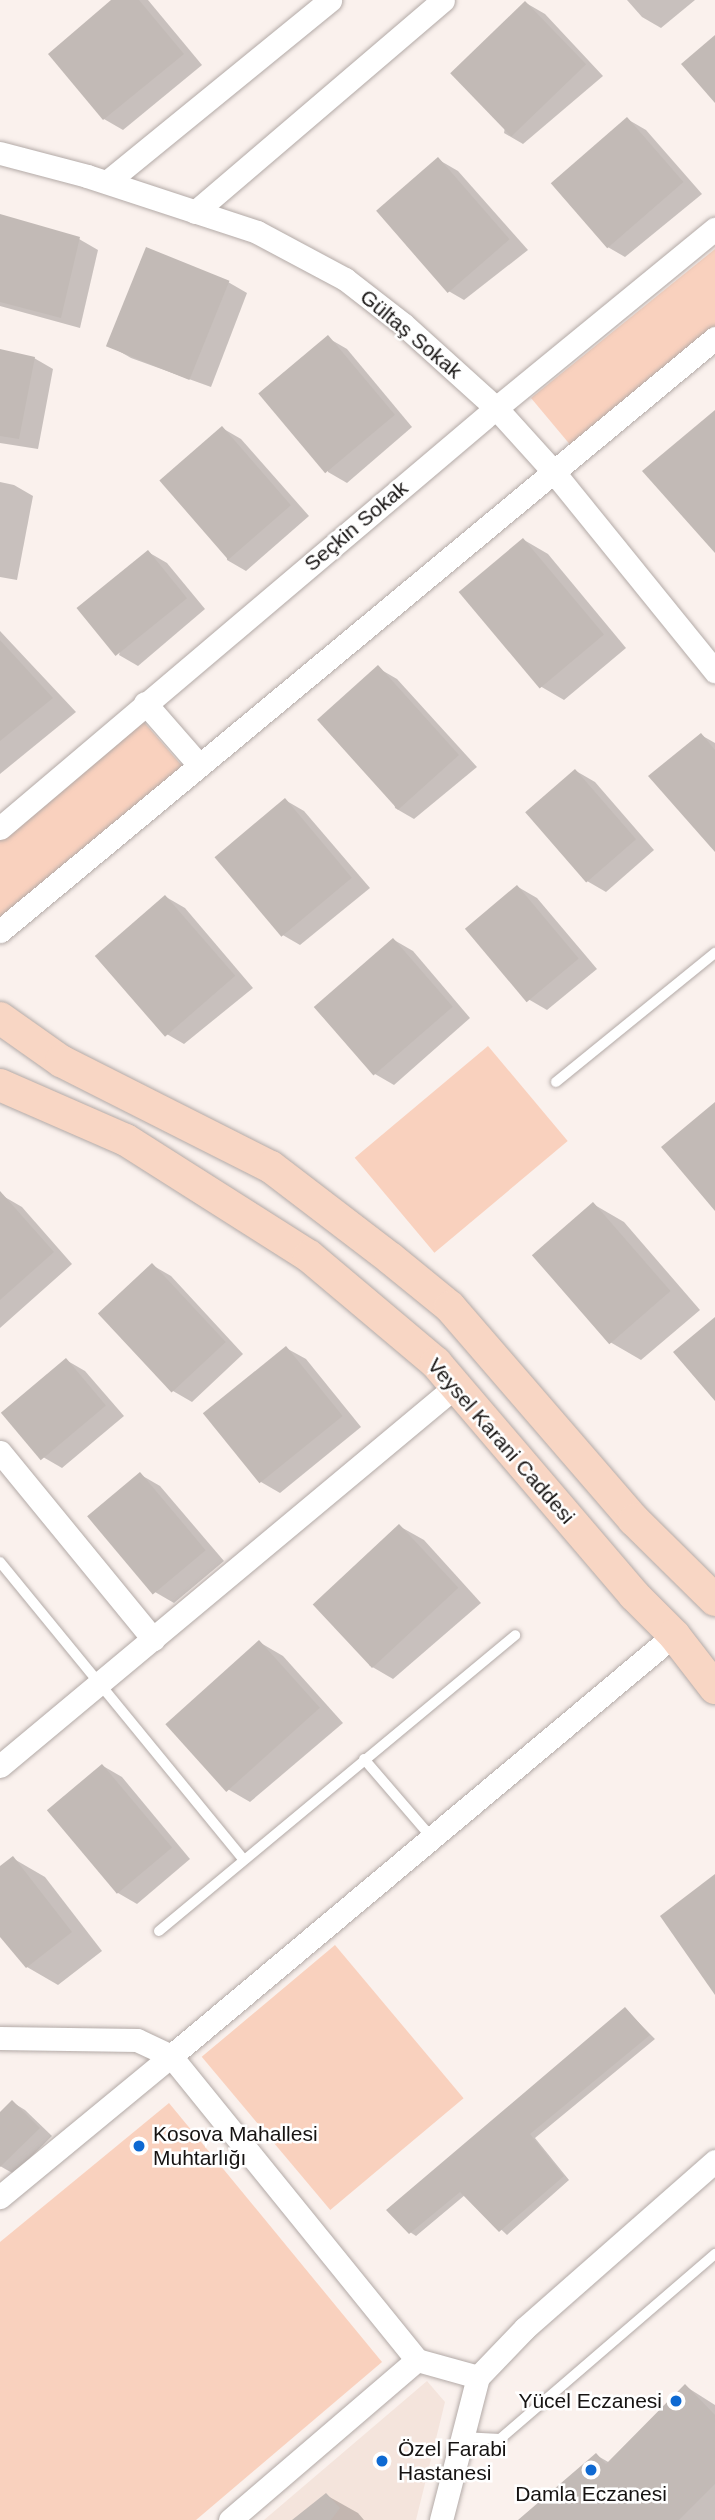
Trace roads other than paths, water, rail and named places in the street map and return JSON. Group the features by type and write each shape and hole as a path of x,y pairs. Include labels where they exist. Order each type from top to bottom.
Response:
{"main road":[{"path":"0,1018 61,1061 271,1167 390,1258 450,1307 634,1520 715,1600"},
{"name":"Veysel Karani Caddesi","path":"0,1085 126,1140 309,1256 436,1363 634,1595 674,1635 715,1688"}],"street":[{"path":"107,182 330,0"},
{"path":"195,212 443,0"},
{"name":"Gültaş Sokak","path":"0,153 107,182 257,232 345,279 403,324 496,408 552,470 715,671"},
{"name":"Seçkin Sokak","path":"0,828 496,408 715,229"},
{"path":"0,931 552,470 715,338"},
{"path":"145,703 199,765"},
{"path":"0,1766 456,1386"},
{"path":"0,1452 153,1639"},
{"path":"0,2197 674,1635"},
{"path":"0,2038 137,2040 171,2056 417,2360 478,2377"},
{"path":"441,2520 478,2377 525,2328 715,2161"},
{"path":"230,2520 417,2360"}],"lane":[{"path":"556,1082 715,953"},
{"path":"0,1562 101,1682 243,1859"},
{"path":"159,1931 515,1635"},
{"path":"364,1759 431,1837"},
{"path":"462,2437 500,2439 715,2254"}],"place":[{"name":"Kosova Mahallesi Muhtarlığı","path":"139,2146"},
{"name":"Yücel Eczanesi","path":"676,2401"},
{"name":"Özel Farabi Hastanesi","path":"382,2461"},
{"name":"Damla Eczanesi","path":"591,2470"}]}
